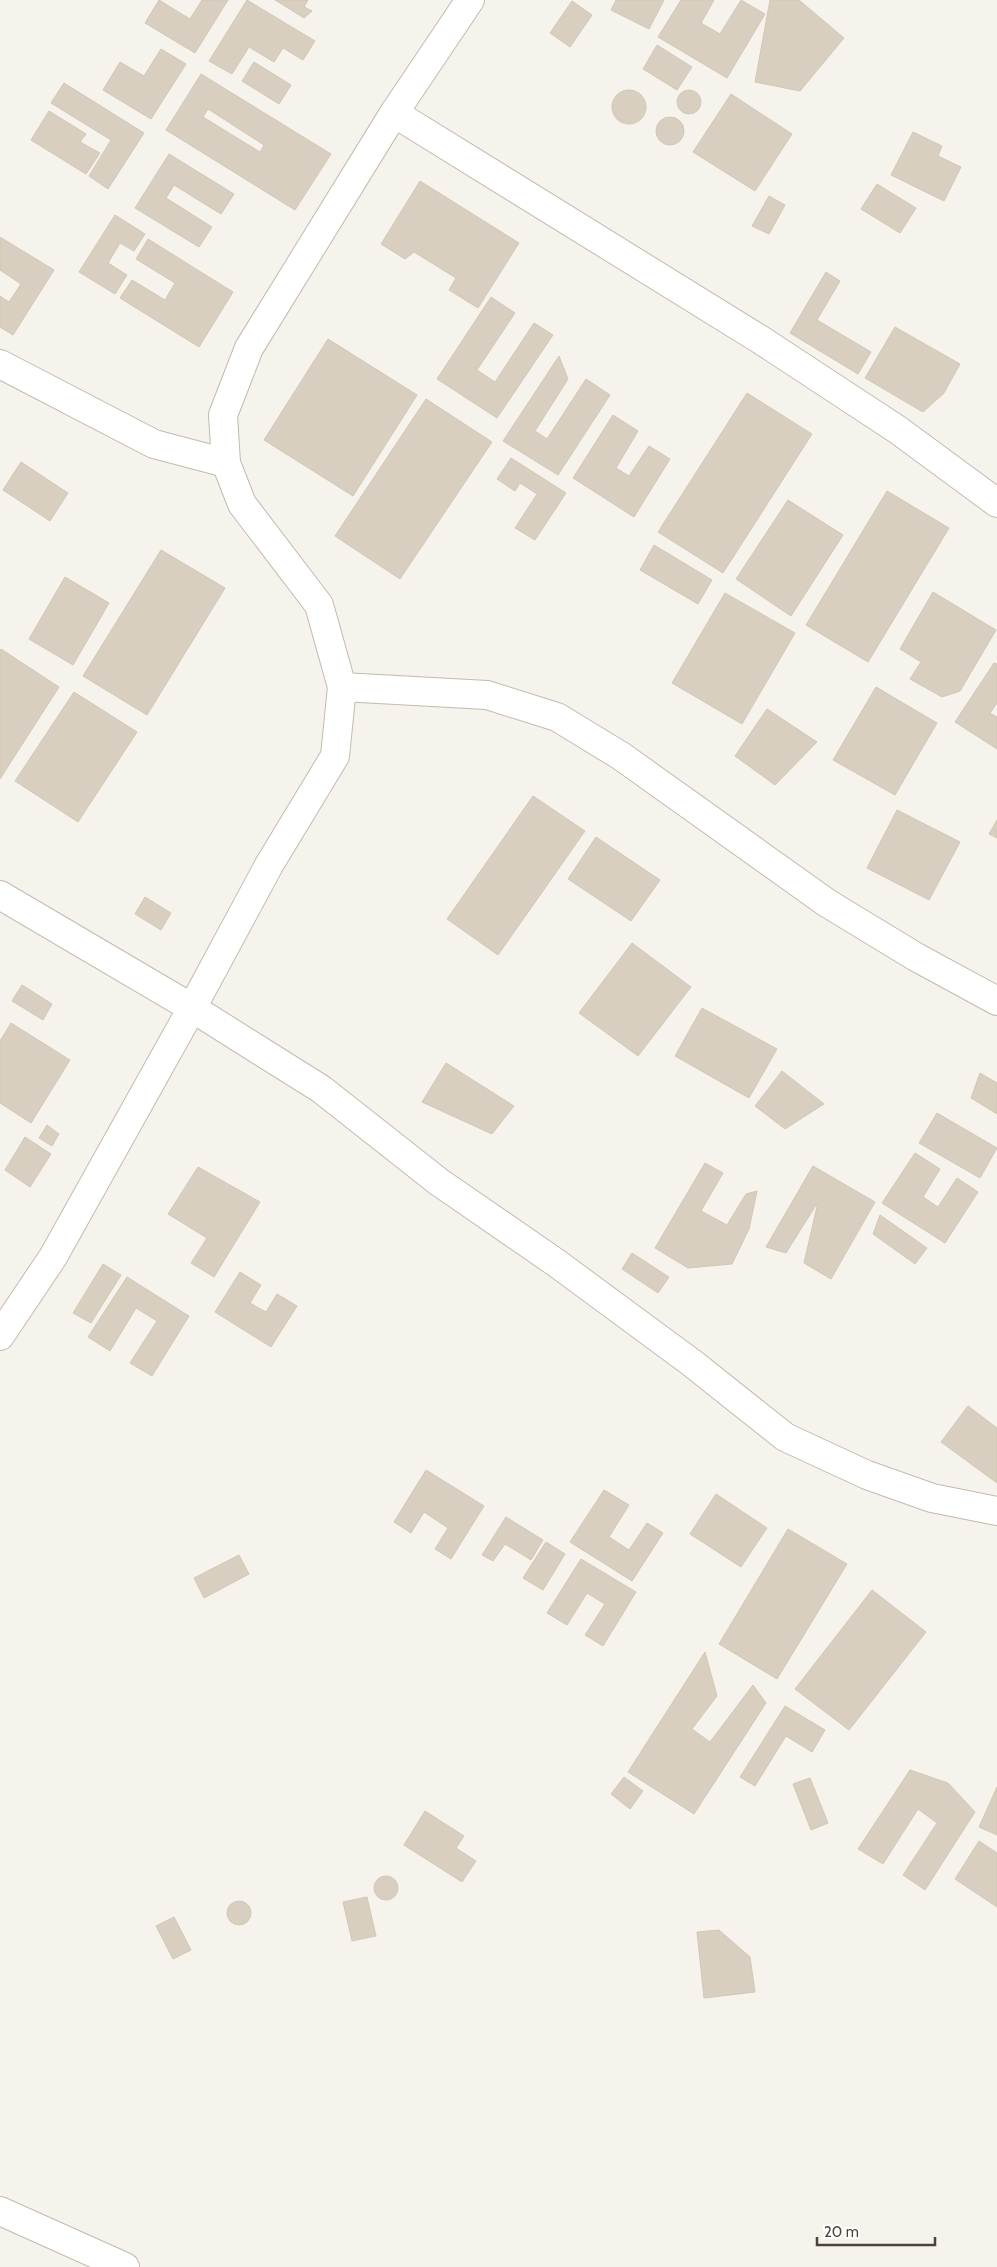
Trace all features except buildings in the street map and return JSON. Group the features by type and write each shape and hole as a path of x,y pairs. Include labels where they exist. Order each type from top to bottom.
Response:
{"street":[{"path":"0,1336 53,1257 192,1008 269,865 335,756 342,687 319,605 242,504 226,463 224,415 249,348 394,113 470,0"},
{"path":"394,113 761,340 898,430 997,503"},
{"path":"0,364 154,444 226,463"},
{"path":"342,687 486,695 557,718 620,756 827,903 916,957 997,1001"},
{"path":"0,895 192,1008 321,1088 439,1182 555,1262 692,1363 785,1437 867,1475 932,1498 997,1511"},
{"path":"0,2211 125,2267"}]}
